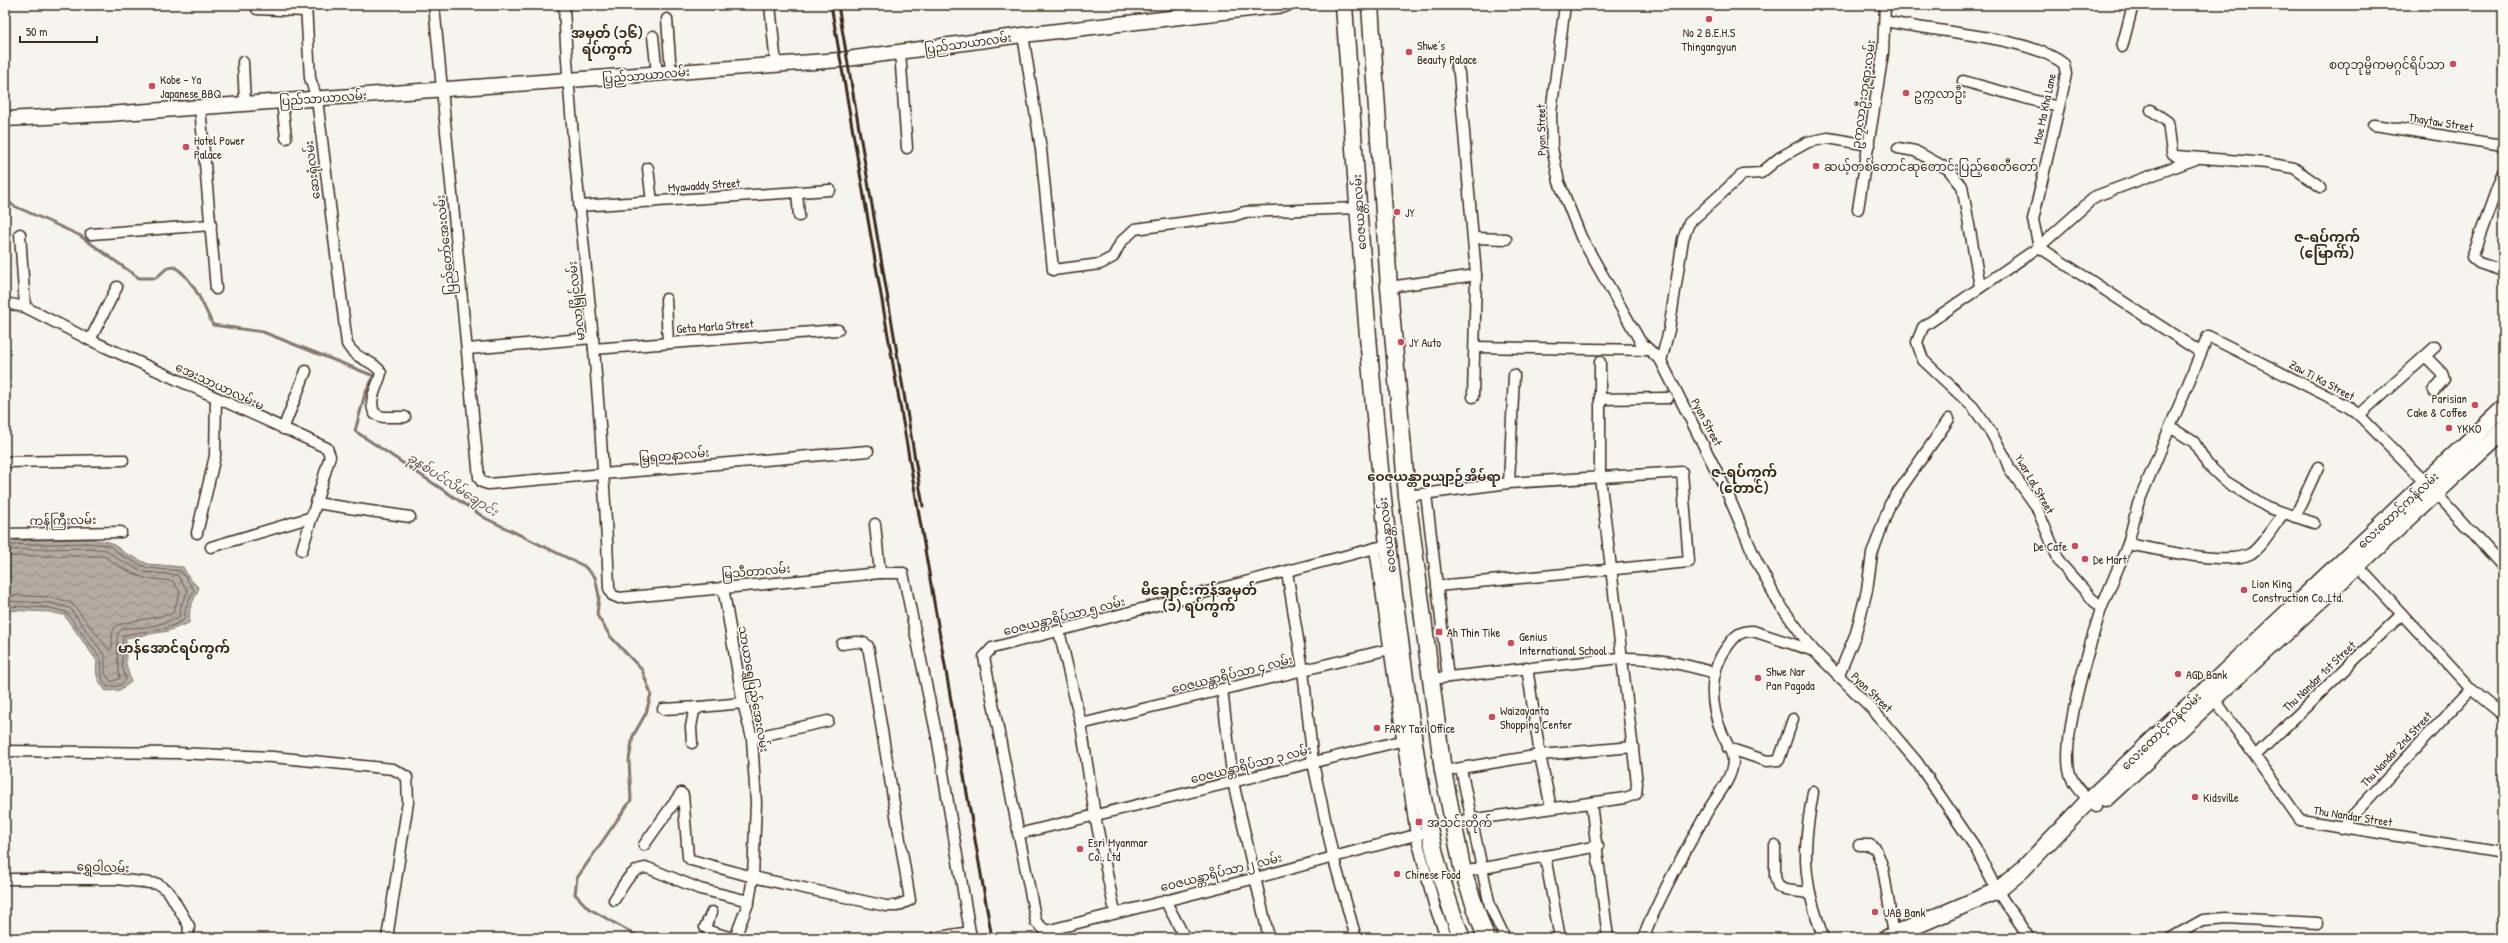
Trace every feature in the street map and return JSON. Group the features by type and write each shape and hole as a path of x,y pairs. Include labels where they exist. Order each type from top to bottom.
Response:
{"main road":[{"name":"ဝေဇယန္တာလမ်း","path":"1344,5 1381,547 1407,740 1423,833 1439,868 1462,938"},
{"name":"ဝေဇယန္တာလမ်း","path":"1370,5 1389,287 1407,496 1443,771 1462,867 1486,938"},
{"path":"1370,385 1398,383"},
{"name":"လေးထောင့်ကန်လမ်း","path":"1890,937 1957,914 2000,896 2031,875 2092,803 2431,488 2480,441 2503,409"},
{"name":"လေးထောင့်ကန်လမ်း","path":"2480,441 2503,431"},
{"path":"1439,868 1462,867"},
{"name":"လေးထောင့်ကန်လမ်း","path":"1917,938 1957,914"}],"street":[{"name":"ပြည်တော်အေးလမ်း","path":"434,5 468,349 479,478 482,482"},
{"name":"မာလာမြိုင်လမ်း","path":"564,5 567,82 594,349 604,474 610,588 612,595"},
{"path":"770,5 776,65"},
{"name":"ပြည်သာယာလမ်း","path":"5,119 567,82 776,65 900,52 1285,5"},
{"name":"Pyon Street","path":"1565,5 1551,113 1552,148 1559,182 1581,237 1640,341 1661,361 1725,488 1766,583 1778,602 1814,651 1838,677 1873,710 1917,762 1974,847 2000,896 2029,938"},
{"name":"ဥကၠလာဦးဘုရားလမ်း","path":"1858,209 1883,53 1886,21 1885,5"},
{"path":"2122,47 2133,5"},
{"path":"257,9 306,8"},
{"name":"ဆေးရုံလမ်း","path":"306,8 310,78 317,98 344,332 347,344 352,354 376,366 381,373 373,395 372,405 376,414 383,417 405,417"},
{"path":"667,19 671,73"},
{"name":"Moe Ma Kha Lane","path":"1886,21 1917,28 2001,40 2055,57 2064,64 2066,74 2033,220 2040,247"},
{"path":"654,36 656,74"},
{"path":"1023,36 1041,149 1053,270 1100,264 1112,257 1121,242 1135,229 1232,216 1245,212 1358,208"},
{"path":"900,52 907,148"},
{"path":"243,62 245,104"},
{"path":"1456,65 1459,73 1476,275 1473,397"},
{"path":"1963,81 2058,107"},
{"path":"282,101 286,138"},
{"path":"200,107 216,289"},
{"path":"2151,110 2168,122 2172,153 2196,159 2267,163 2294,168 2321,187"},
{"name":"Thaytaw Street","path":"2374,125 2503,145"},
{"path":"1661,361 1669,330 1683,239 1689,223 1743,174 1761,173 1780,158 1808,142 1828,138 1869,145"},
{"path":"1898,148 1915,151 1948,169 1962,186 1980,286 2040,247 2096,196 2196,159"},
{"path":"648,168 652,202"},
{"path":"2503,172 2472,257 2479,263 2503,271"},
{"name":"Myawaddy Street","path":"579,206 830,190"},
{"path":"797,192 799,216"},
{"path":"91,234 211,225"},
{"path":"20,234 25,307"},
{"path":"1474,238 1506,239"},
{"path":"2040,247 2200,352 2138,504 2128,544 2101,609 2068,732 2069,773 2077,787 2092,803"},
{"path":"1389,287 1476,275"},
{"name":"Ywar Lal Street","path":"1980,286 1923,328 1917,342 1923,360 1973,407 1986,425 2005,457 2009,468 2036,506 2060,562 2101,609"},
{"path":"90,340 117,287"},
{"path":"666,299 668,343"},
{"name":"အေးသာယာလမ်းမ","path":"5,303 25,307 90,340 216,399 327,448 330,451 302,550"},
{"name":"Geta Marla Street","path":"594,349 838,330"},
{"name":"Zaw Ti Ka Street","path":"2200,352 2208,336 2347,406 2359,415 2501,560"},
{"path":"468,349 592,338"},
{"path":"1475,347 1648,350"},
{"path":"2359,415 2435,347"},
{"path":"2425,356 2442,374 2444,379 2434,391"},
{"path":"1454,822 1625,798 1636,794 1637,783 1633,747 1620,658 1600,477 1600,362"},
{"path":"283,429 306,371"},
{"path":"1509,483 1514,375"},
{"path":"1600,399 1668,398"},
{"path":"197,533 215,456 216,399"},
{"path":"1838,677 1856,633 1867,590 1872,554 1890,504 1950,419"},
{"path":"2170,427 2194,442 2206,464 2224,481 2267,507 2283,514 2314,523"},
{"name":"မြရတနာလမ်း","path":"482,482 488,484 868,451"},
{"path":"5,462 123,460"},
{"path":"2295,518 2318,467"},
{"path":"1407,496 1509,483 1682,472 1689,562 1610,568 1437,586"},
{"path":"1426,494 1448,677"},
{"path":"316,503 410,517"},
{"path":"2128,544 2199,557 2240,557 2250,554 2256,549 2283,514"},
{"path":"211,547 312,517"},
{"path":"875,524 880,573"},
{"name":"ကန်ကြီးလမ်း","path":"5,534 121,532"},
{"name":"ဝေဇယန္တာရိပ်သာ ၅ လမ်း","path":"1018,834 984,657 992,648 1381,547"},
{"path":"2353,561 2471,689 2503,715"},
{"path":"1287,572 1303,670 1313,763 1333,856 1356,938"},
{"name":"မြသီတာလမ်း","path":"612,595 619,598 723,586 880,573 903,573 937,737 971,935"},
{"name":"သာယာရွှေပြည်အေးလမ်း","path":"723,586 743,703 752,738 756,803 753,877 749,901 734,938"},
{"name":"Thu Nandar 1st Street","path":"2255,756 2402,614"},
{"path":"1059,630 1081,724 1095,816 1115,912"},
{"path":"1643,938 1667,885 1709,808 1731,775 1733,759 1715,718 1712,697 1715,673 1722,654 1737,634 1744,631 1754,631 1814,651"},
{"path":"644,845 681,793 683,795 688,857 694,861 753,877 886,906 897,906 910,900 868,646 856,642 842,644"},
{"name":"ဝေဇယန္တာရိပ်သာ ၄ လမ်း","path":"1081,724 1395,647"},
{"path":"1431,679 1527,667 1620,658 1648,658 1675,662 1715,673"},
{"path":"1527,667 1540,755 1551,808"},
{"path":"1222,689 1233,782 1269,938"},
{"name":"Thu Nandar 2nd Street","path":"2341,828 2471,689"},
{"name":"Thu Nandar Street","path":"2210,693 2300,820 2341,828 2503,853"},
{"path":"663,709 743,703"},
{"path":"692,743 694,711 700,707"},
{"path":"1728,748 1767,761 1779,760 1792,719"},
{"path":"752,738 828,721"},
{"name":"ဝေဇယန္တာရိပ်သာ ၃ လမ်း","path":"1018,834 1407,740"},
{"path":"1443,771 1540,755 1633,747"},
{"path":"5,751 176,753 266,756 377,766 393,769 407,777 408,802 387,938"},
{"path":"1461,769 1490,906 1505,938"},
{"path":"1813,792 1807,823 1806,865 1810,893 1823,938"},
{"path":"1592,803 1608,938"},
{"path":"1423,833 1435,908 1447,938"},
{"name":"ဝေဇယန္တာရိပ်သာ ၂ လမ်း","path":"1018,834 1036,922 1046,931 1115,912 1256,878 1333,856 1423,833"},
{"path":"1775,845 1776,877 1778,886 1785,890 1810,893"},
{"path":"1859,845 1870,845 1876,849 1883,868 1890,937"},
{"path":"1462,867 1482,867 1598,846"},
{"path":"1546,856 1560,938"},
{"path":"614,900 634,870 648,868 700,889 749,901"},
{"name":"ရွှေဝါလမ်း","path":"5,879 117,879 158,884 169,892 184,917 189,926 188,938"},
{"path":"1165,900 1185,938"},
{"path":"712,912 705,927 709,931 734,938"},
{"path":"2171,938 2203,920 2227,918 2318,922"},
{"path":"934,938 971,935"}],"water":[{"path":"88,539 110,542 125,553 148,564 183,567 190,579 199,588 190,608 189,623 168,631 126,638 126,664 131,682 120,690 106,691 103,687 96,670 97,661 64,615 49,612 5,610 5,541"}],"waterway":[{"name":"ခုနစ်ပင်လိမ်ချောင်း","path":"5,197 12,205 79,235 139,278 156,278 167,268 175,267 182,272 193,286 213,325 263,332 374,376 365,394 355,431 485,518 584,566 595,577 599,596 597,615 610,636 642,670 651,694 646,713 633,736 629,760 631,800 577,878 575,894 588,908 641,938"}],"railway":[{"path":"831,5 992,938"},
{"path":"838,5 923,506"}],"place":[{"name":"No 2 B.E.H.S Thingangyun","path":"1709,19"},
{"name":"Shwe’s Beauty Palace","path":"1409,52"},
{"name":"စတုဘုမ္မိကမဂ္ဂင်ရိပ်သာ","path":"2453,64"},
{"name":"Kobe - Ya Japanese BBQ","path":"152,86"},
{"name":"ဥက္ကလာဦး","path":"1906,93"},
{"name":"Hotel Power Palace","path":"186,147"},
{"name":"ဆယ့်တစ်တောင်ဆုတောင်းပြည့်စေတီတော်","path":"1816,166"},
{"name":"JY","path":"1397,212"},
{"name":"JY Auto","path":"1401,342"},
{"name":"Parisian Cake & Coffee","path":"2475,405"},
{"name":"YKKO","path":"2449,428"},
{"name":"De Cafe","path":"2075,546"},
{"name":"De Mart","path":"2085,559"},
{"name":"Lion King Construction Co.,Ltd.","path":"2244,590"},
{"name":"Ah Thin Tike","path":"1439,632"},
{"name":"Genius International School","path":"1511,643"},
{"name":"AGD Bank","path":"2178,674"},
{"name":"Shwe Nar Pan Pagoda","path":"1758,678"},
{"name":"Waizayanta Shopping Center","path":"1492,717"},
{"name":"FARY Taxi Office","path":"1377,728"},
{"name":"Kidsville","path":"2195,797"},
{"name":"အသင်းတိုက်","path":"1419,822"},
{"name":"Esri Myanmar Co., Ltd","path":"1080,849"},
{"name":"Chinese Food","path":"1397,874"},
{"name":"UAB Bank","path":"1875,912"}],"district":[{"name":"အမှတ် (၁၆) ရပ်ကွက်","path":"607,40"},
{"name":"ဇ-ရပ်ကွက် (မြောက်)","path":"2327,244"},
{"name":"ဝေဇယန္တာဥယျာဉ်အိမ်ရာ","path":"1434,476"},
{"name":"ဇ-ရပ်ကွက် (တောင်)","path":"1744,480"},
{"name":"မိချောင်းကန်အမှတ် (၁) ရပ်ကွက်","path":"1199,598"},
{"name":"မာန်အောင်ရပ်ကွက်","path":"174,647"}]}
